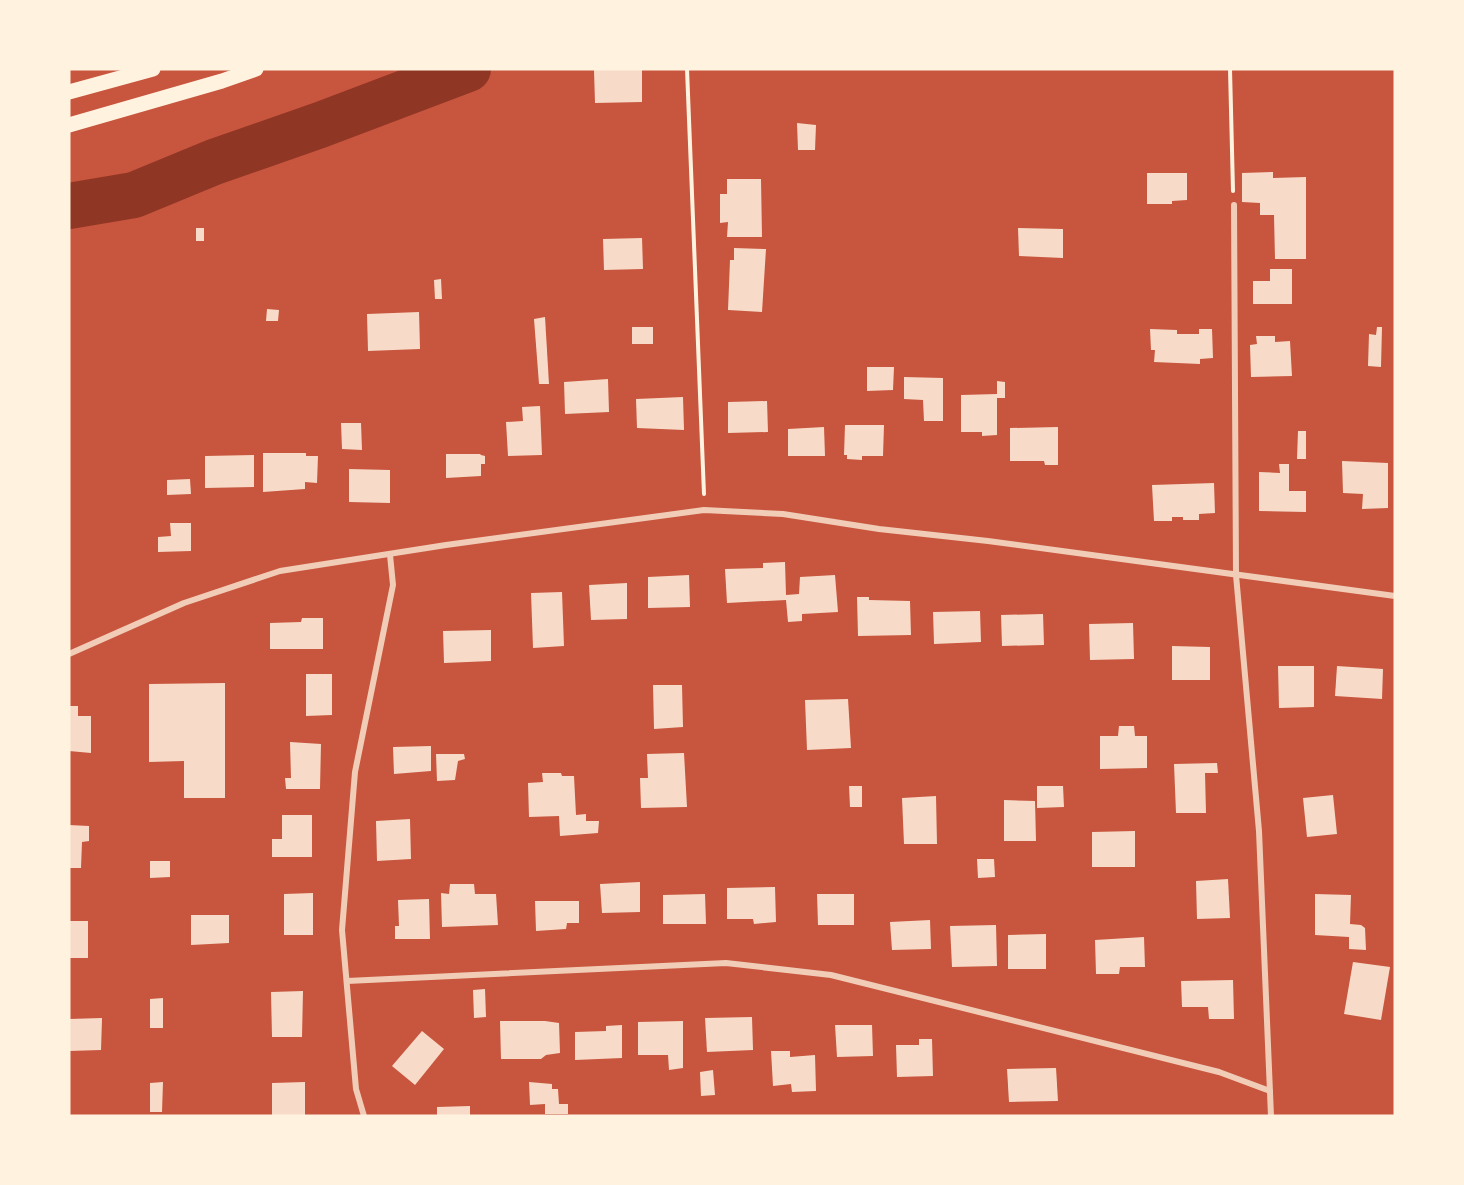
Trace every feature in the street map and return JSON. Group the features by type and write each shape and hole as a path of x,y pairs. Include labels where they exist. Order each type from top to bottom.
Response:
{"main road":[{"path":"69,92 153,69"},
{"path":"69,125 256,69"}],"street":[{"path":"1234,205 1236,574 1259,831 1270,1116"},
{"path":"69,654 184,603 280,571 318,563 390,555 446,545 704,510 783,514 879,529 988,541 1395,596"},
{"path":"364,1116 356,1089 342,930 355,772 393,585 390,555"},
{"path":"347,981 726,963 831,975 1219,1072 1270,1091"}],"path":[{"path":"687,69 704,510"},
{"path":"1230,69 1234,205"}],"building":[{"path":"642,69 642,102 595,103 594,70"},
{"path":"797,123 816,125 815,150 798,150"},
{"path":"1273,172 1273,178 1306,177 1306,259 1275,259 1274,215 1260,215 1260,203 1242,202 1242,173"},
{"path":"1147,173 1187,173 1187,200 1172,201 1172,204 1147,204"},
{"path":"727,179 761,179 762,237 727,237 728,222 720,223 720,194 727,194"},
{"path":"196,228 204,228 204,241 196,241"},
{"path":"1018,228 1063,229 1063,258 1019,256"},
{"path":"642,238 643,269 604,270 603,239"},
{"path":"734,248 766,249 762,312 728,310 730,260 734,260"},
{"path":"1270,269 1292,269 1292,304 1253,304 1253,281 1270,281"},
{"path":"441,279 442,299 435,299 434,280"},
{"path":"267,309 279,310 278,321 266,321"},
{"path":"419,312 420,349 368,351 367,314"},
{"path":"545,317 549,384 539,384 534,319"},
{"path":"632,327 653,327 653,344 632,344"},
{"path":"1377,327 1382,327 1381,367 1368,366 1369,334 1376,335"},
{"path":"1150,329 1177,330 1177,334 1199,334 1199,329 1212,329 1213,358 1200,359 1200,364 1154,362 1155,350 1151,350"},
{"path":"1256,336 1275,336 1275,342 1290,341 1292,376 1251,377 1250,345 1257,344"},
{"path":"867,367 894,367 893,390 867,391"},
{"path":"904,377 943,378 943,421 924,421 923,400 904,399"},
{"path":"608,379 609,412 565,414 564,382"},
{"path":"997,381 1005,382 1005,398 997,398 997,435 982,436 982,432 961,432 961,395 997,394"},
{"path":"683,397 684,430 637,428 636,399"},
{"path":"767,401 768,432 728,433 728,402"},
{"path":"540,406 542,455 508,456 506,422 523,421 522,407"},
{"path":"341,423 361,423 362,450 342,449"},
{"path":"845,425 884,425 883,456 862,456 862,460 847,459 847,455 844,455"},
{"path":"824,427 825,456 788,456 788,429"},
{"path":"1058,427 1058,465 1045,465 1044,461 1010,461 1010,428"},
{"path":"1298,431 1306,431 1306,459 1297,459"},
{"path":"263,453 306,453 306,456 318,456 317,483 305,482 305,489 263,492"},
{"path":"446,454 485,456 485,464 481,464 481,476 446,478"},
{"path":"254,455 254,487 205,488 205,456"},
{"path":"1342,461 1388,463 1388,508 1362,509 1363,494 1343,493"},
{"path":"1279,464 1289,464 1289,491 1306,491 1306,512 1259,511 1259,472 1280,473"},
{"path":"349,469 390,470 390,503 349,502"},
{"path":"190,479 191,494 167,495 167,480"},
{"path":"1214,483 1215,513 1199,514 1199,520 1172,517 1172,521 1154,521 1152,485"},
{"path":"170,523 191,523 191,551 158,552 158,537 171,536"},
{"path":"785,562 786,595 799,594 800,577 835,575 838,612 802,614 802,621 788,622 786,600 727,603 725,569 763,568 763,563"},
{"path":"689,575 690,607 648,608 648,577"},
{"path":"627,583 627,619 591,620 589,585"},
{"path":"562,592 564,646 533,648 531,593"},
{"path":"857,597 869,597 869,600 910,601 911,635 858,636"},
{"path":"980,611 981,642 934,644 933,612"},
{"path":"1043,614 1044,645 1002,646 1001,615"},
{"path":"302,618 323,618 323,649 270,649 270,623 301,622"},
{"path":"1133,623 1134,659 1090,660 1089,624"},
{"path":"491,630 491,661 444,663 443,631"},
{"path":"1172,646 1210,647 1210,680 1172,680"},
{"path":"1278,666 1314,666 1314,707 1279,708"},
{"path":"1337,666 1383,669 1382,699 1335,696"},
{"path":"306,674 332,674 332,715 306,716"},
{"path":"225,683 225,798 184,798 184,761 149,762 149,684"},
{"path":"653,685 682,685 683,727 654,729"},
{"path":"848,699 851,748 807,750 805,700"},
{"path":"69,706 78,706 78,716 91,716 91,753 69,751"},
{"path":"1119,726 1134,726 1135,736 1147,736 1147,768 1100,769 1100,736 1118,736"},
{"path":"290,742 321,744 320,789 286,789 285,778 291,778"},
{"path":"431,746 431,771 394,774 393,747"},
{"path":"684,753 687,807 641,808 640,778 648,778 647,754"},
{"path":"436,754 464,754 465,759 458,761 455,780 437,781"},
{"path":"1217,763 1218,773 1205,773 1206,813 1176,813 1174,764"},
{"path":"542,773 574,776 576,815 586,814 586,821 599,821 598,833 560,836 559,816 529,817 528,783 543,782"},
{"path":"849,786 862,786 862,807 850,807"},
{"path":"1037,786 1063,786 1064,807 1037,808"},
{"path":"1333,795 1337,834 1307,837 1303,798"},
{"path":"936,796 937,844 904,844 902,798"},
{"path":"1004,800 1035,801 1036,841 1004,841"},
{"path":"282,815 312,815 312,857 272,857 272,839 282,839"},
{"path":"410,819 411,859 377,861 376,821"},
{"path":"69,825 89,826 89,841 82,842 81,868 69,868"},
{"path":"1135,831 1135,867 1092,867 1092,832"},
{"path":"977,859 994,859 995,877 978,878"},
{"path":"150,861 170,861 170,877 150,878"},
{"path":"1228,879 1230,918 1197,919 1196,881"},
{"path":"640,882 640,912 602,913 600,884"},
{"path":"450,884 474,884 475,894 496,894 498,925 442,927 441,893 449,894"},
{"path":"775,887 776,922 754,924 753,919 727,919 727,888"},
{"path":"313,893 313,935 284,935 284,894"},
{"path":"705,894 706,924 663,924 663,895"},
{"path":"817,894 854,894 854,925 818,925"},
{"path":"1315,894 1351,895 1350,924 1361,925 1365,928 1366,950 1349,949 1349,937 1315,935"},
{"path":"429,899 430,939 395,939 395,926 399,926 398,900"},
{"path":"535,901 579,901 579,923 567,923 566,929 536,931"},
{"path":"191,915 229,915 229,943 191,945"},
{"path":"930,920 931,949 892,950 890,922"},
{"path":"69,921 88,921 88,958 69,958"},
{"path":"996,925 997,966 952,967 950,926"},
{"path":"1046,934 1046,969 1008,969 1008,935"},
{"path":"1144,937 1145,967 1120,967 1119,974 1096,974 1095,940"},
{"path":"1353,962 1390,967 1381,1020 1344,1014"},
{"path":"1233,980 1234,1019 1209,1019 1208,1007 1182,1007 1181,981"},
{"path":"485,989 486,1017 474,1018 473,990"},
{"path":"303,991 302,1037 272,1037 271,992"},
{"path":"163,998 163,1028 150,1028 150,999"},
{"path":"752,1017 753,1050 707,1052 705,1018"},
{"path":"102,1018 101,1050 69,1051 69,1019"},
{"path":"500,1021 559,1023 560,1053 546,1055 541,1059 501,1059"},
{"path":"683,1021 683,1068 669,1070 668,1055 638,1055 638,1022"},
{"path":"622,1025 622,1058 575,1060 575,1032 606,1031 606,1026"},
{"path":"835,1025 872,1025 873,1056 837,1057"},
{"path":"422,1031 444,1049 415,1085 392,1066"},
{"path":"919,1039 932,1039 933,1076 897,1077 896,1045 919,1045"},
{"path":"771,1051 790,1051 790,1057 815,1055 816,1091 792,1092 791,1084 773,1086"},
{"path":"1056,1068 1058,1101 1009,1102 1007,1069"},
{"path":"713,1070 715,1095 701,1096 700,1072"},
{"path":"163,1082 162,1112 150,1112 150,1083"},
{"path":"305,1082 305,1116 272,1116 272,1083"},
{"path":"529,1082 552,1084 552,1089 558,1089 559,1104 568,1104 568,1114 545,1114 545,1104 530,1105"},
{"path":"470,1106 470,1116 437,1116 437,1107"}],"waterway":[{"path":"69,206 134,195 214,162 468,69"}]}
